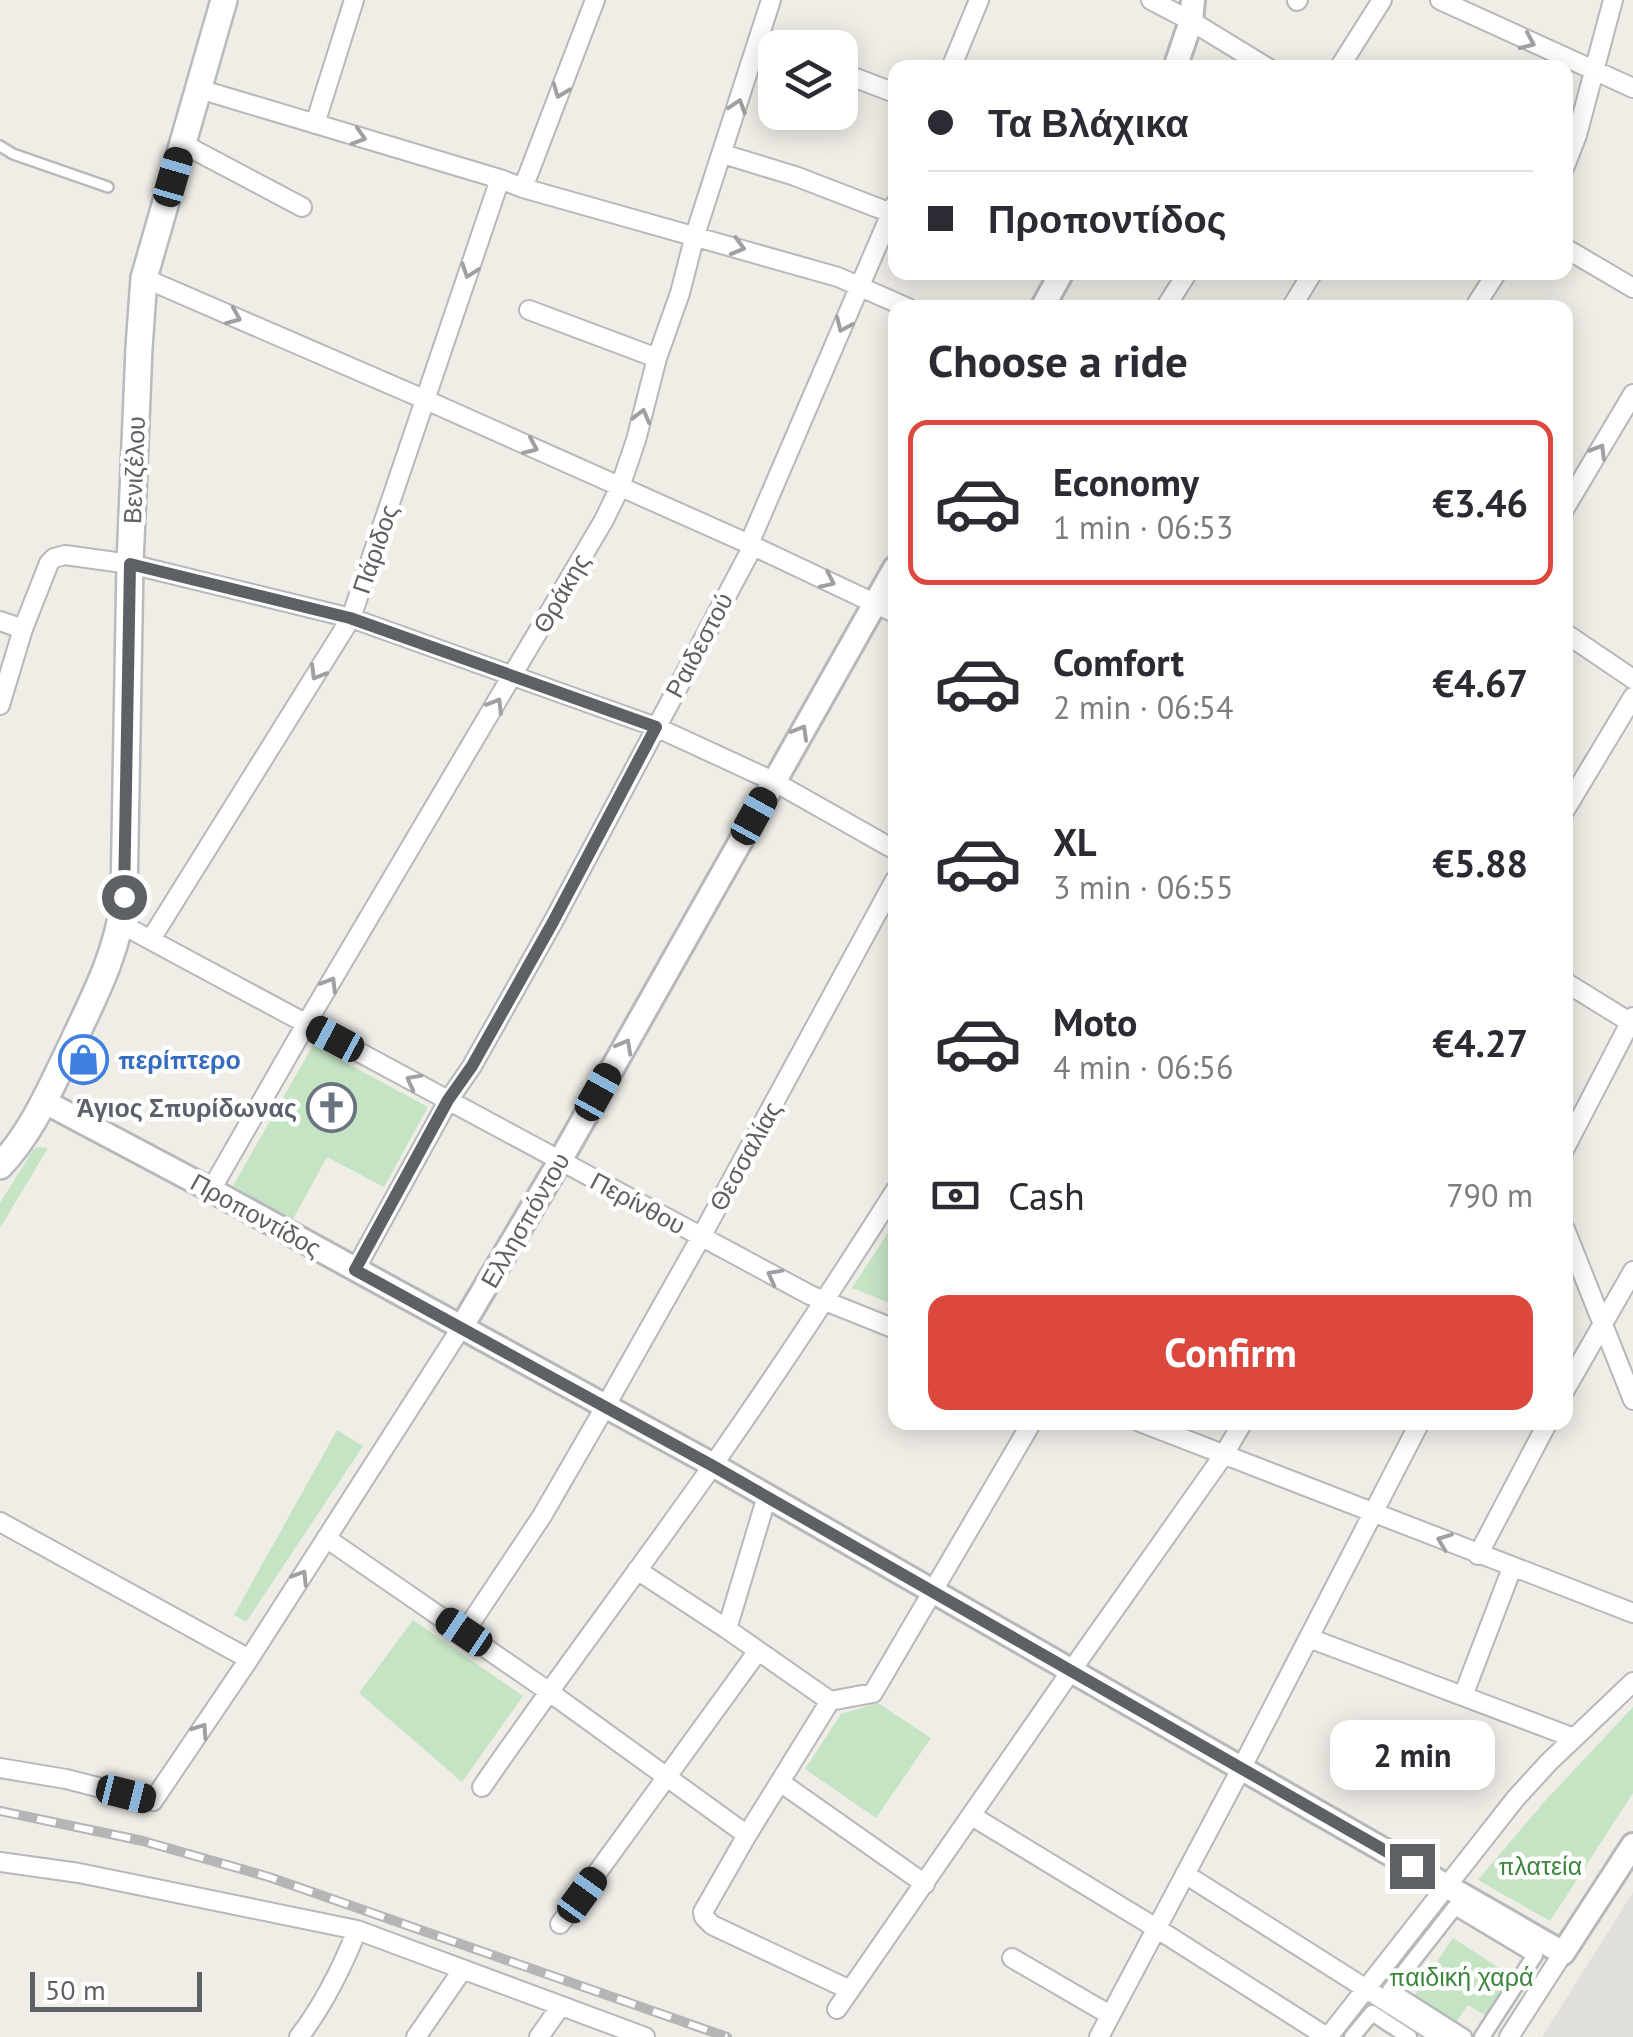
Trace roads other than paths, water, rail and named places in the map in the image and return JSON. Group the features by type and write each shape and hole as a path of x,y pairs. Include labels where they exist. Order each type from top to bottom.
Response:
{"main road":[{"name":"Βενιζέλου","path":"1,1164 25,1136 45,1102 98,990 121,924 130,564 144,278 224,0"}],"street":[{"path":"315,124 354,0"},
{"path":"522,188 595,0"},
{"name":"Θράκης","path":"768,30 771,0"},
{"path":"955,60 978,0"},
{"path":"1151,0 1192,10 1258,60"},
{"path":"1344,60 1382,0"},
{"path":"1440,0 1570,60"},
{"path":"1573,147 1613,0"},
{"path":"1176,60 1192,10"},
{"path":"1573,61 1633,88"},
{"name":"Θράκης","path":"211,1190 604,520 636,440 722,154 758,66"},
{"path":"858,79 888,90"},
{"path":"199,89 522,188 838,277 891,300"},
{"path":"183,144 302,207"},
{"path":"722,154 888,206"},
{"name":"Πάριδος","path":"151,940 350,618 500,179"},
{"name":"Ραιδεστού","path":"355,1270 448,1100 472,1066 553,922 751,545 888,220"},
{"path":"1573,253 1633,288"},
{"path":"144,278 426,400 885,608"},
{"path":"530,310 658,358"},
{"path":"1573,495 1633,394"},
{"path":"0,705 23,630 54,558 65,555 130,564 350,618 514,674 656,727 773,781 888,846"},
{"name":"Ελλησπόντου","path":"0,1768 153,1801 461,1328 560,1161 773,781 885,608"},
{"path":"0,621 23,630"},
{"path":"1573,638 1633,679"},
{"path":"1573,797 1633,698"},
{"name":"Θεσσαλίας","path":"464,1632 542,1516 605,1407 888,893"},
{"name":"Περίνθου","path":"121,924 824,1302 888,1325"},
{"path":"1573,987 1632,1021 1573,1133"},
{"name":"Προποντίδος","path":"45,1102 767,1496 1563,1953"},
{"path":"482,1787 713,1466 888,1203"},
{"path":"1573,1249 1633,1400"},
{"path":"1573,1376 1633,1271"},
{"path":"636,1570 830,1701 874,1693 1027,1430"},
{"path":"1160,1430 1633,1613"},
{"path":"837,2010 1238,1430"},
{"path":"1099,2037 1416,1430"},
{"path":"1478,1554 1544,1430"},
{"path":"727,1629 767,1496"},
{"path":"0,1522 249,1659"},
{"path":"326,1538 747,1835"},
{"path":"1464,1696 1512,1568"},
{"path":"1309,1638 1574,1738"},
{"path":"560,1924 758,1651"},
{"path":"972,1816 1327,2037 1516,1798 1633,1682"},
{"path":"830,1701 703,1912 712,1924 850,1990"},
{"path":"780,1782 924,1884"},
{"path":"1509,2037 1633,1845"},
{"path":"0,1862 79,1873 358,1930 645,2037"},
{"path":"1185,1874 1442,2037"},
{"path":"1464,2037 1390,1990 1454,1908 1535,1955 1482,2037"},
{"path":"299,2037 343,1967 358,1930"},
{"path":"1012,1958 1110,2016"},
{"path":"416,2037 462,1969"},
{"path":"539,2037 560,2007"},
{"path":"1352,2037 1372,2013 1409,2037"}],"lane":[{"path":"0,146 108,187"}],"railway":[{"path":"0,1811 143,1841 269,1877 727,2037"}],"place":[{"name":"περίπτερο","path":"83,1060"},
{"name":"Άγιος Σπυρίδωνας","path":"332,1108"}],"park label":[{"name":"πλατεία","path":"1540,1866"},
{"name":"παιδική χαρά","path":"1461,1977"}]}
